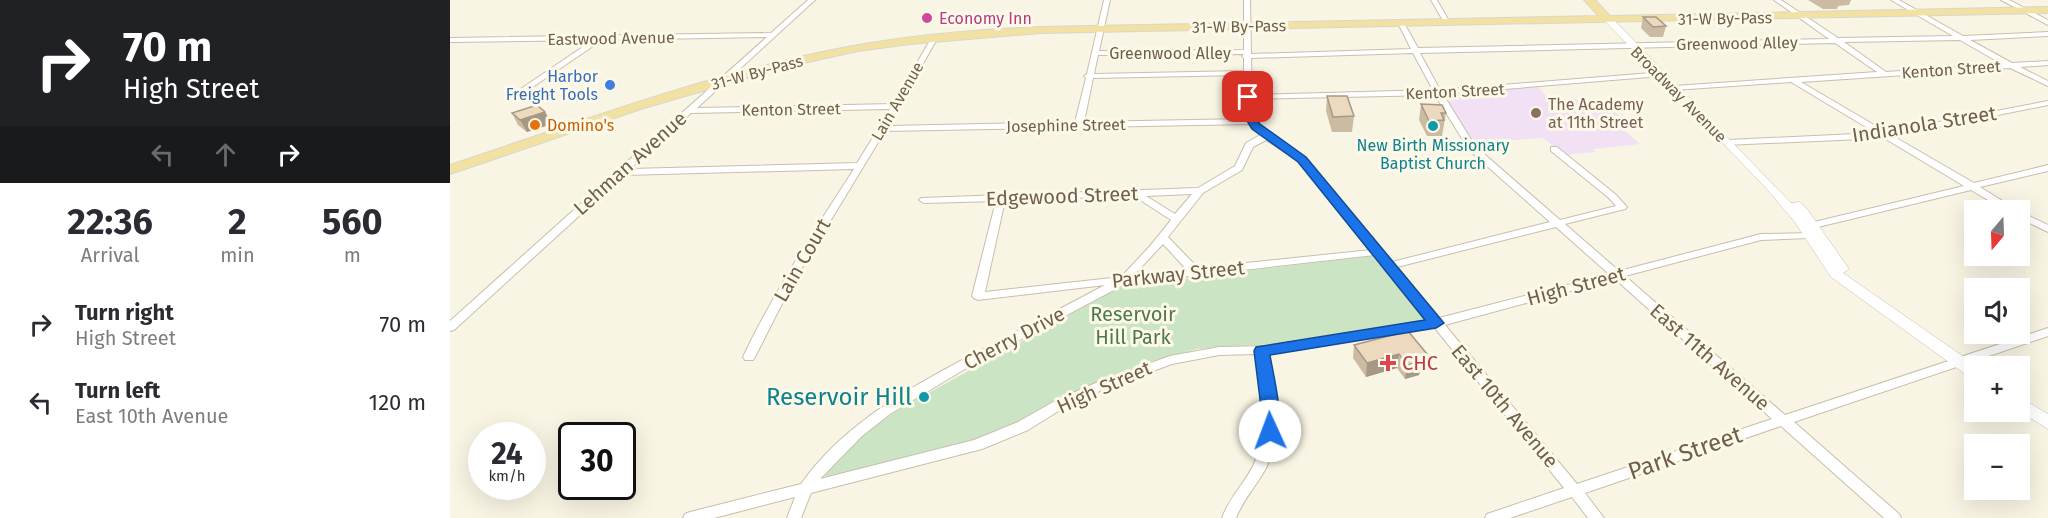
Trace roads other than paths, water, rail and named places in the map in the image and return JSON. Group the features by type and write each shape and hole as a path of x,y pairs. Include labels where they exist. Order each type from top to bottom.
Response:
{"main road":[{"name":"Broadway Avenue","path":"1589,0 1609,20"},
{"name":"31-W By-Pass","path":"450,170 722,81 831,53 935,37 993,32 1101,29 2048,10"}],"street":[{"name":"Lehman Avenue","path":"450,327 812,0"},
{"path":"1079,125 1088,76 1107,0"},
{"path":"1247,0 1248,110 1252,121"},
{"path":"1434,0 1448,23"},
{"path":"1777,0 1885,74"},
{"path":"1894,0 2048,84"},
{"path":"2004,0 2048,22"},
{"name":"Broadway Avenue","path":"1609,20 1770,186 1777,197 1814,231 1823,260 1836,274 1964,365"},
{"name":"East 11th Avenue","path":"1401,23 1437,92 1472,148 1894,518"},
{"name":"Greenwood Alley","path":"1095,53 1246,54 1962,38 2048,34"},
{"name":"Eastwood Avenue","path":"450,40 772,35"},
{"name":"Lain Avenue","path":"860,166 935,37"},
{"path":"512,99 600,38"},
{"name":"Kenton Street","path":"1674,88 2048,63"},
{"path":"1088,76 1247,73"},
{"name":"Kenton Street","path":"1248,97 1496,89 1594,78 1661,74"},
{"path":"1791,79 1995,200"},
{"name":"Indianola Street","path":"1728,143 1884,135 2048,103"},
{"name":"Kenton Street","path":"688,111 894,106"},
{"name":"Josephine Street","path":"880,129 1252,121"},
{"name":"East 10th Avenue","path":"1252,121 1266,136 1293,151 1302,159 1597,518"},
{"name":"Cherry Drive","path":"794,518 806,488 820,468 840,448 885,411 961,366 1124,280 1200,191 1233,172 1243,162 1249,145 1266,136"},
{"path":"1389,266 1616,210 1622,205 1554,149"},
{"path":"619,172 860,166"},
{"name":"Lain Court","path":"749,357 806,252 860,166"},
{"name":"High Street","path":"690,518 977,445 1023,426 1074,397 1157,364 1219,351 1262,351 1436,323 1761,237 1814,231 2048,168"},
{"name":"Edgewood Street","path":"924,200 1200,191"},
{"path":"1137,194 1175,218"},
{"name":"Parkway Street","path":"1001,198 976,295 979,296 1377,252"},
{"path":"2030,220 2048,229"},
{"path":"1162,237 1195,272"},
{"name":"Park Street","path":"1492,518 2048,332"},
{"path":"1229,518 1260,465 1269,440 1271,415 1262,351"},
{"path":"2030,411 2048,423"}],"place":[{"name":"Economy Inn","path":"927,18"},
{"name":"Harbor Freight Tools","path":"610,85"},
{"name":"The Academy at 11th Street","path":"1536,113"},
{"name":"Domino's","path":"535,125"},
{"name":"New Birth Missionary Baptist Church","path":"1433,126"},
{"name":"CHC","path":"1388,363"},
{"name":"Reservoir Hill","path":"924,397"}],"park label":[{"name":"Reservoir Hill Park","path":"1133,326"}]}
